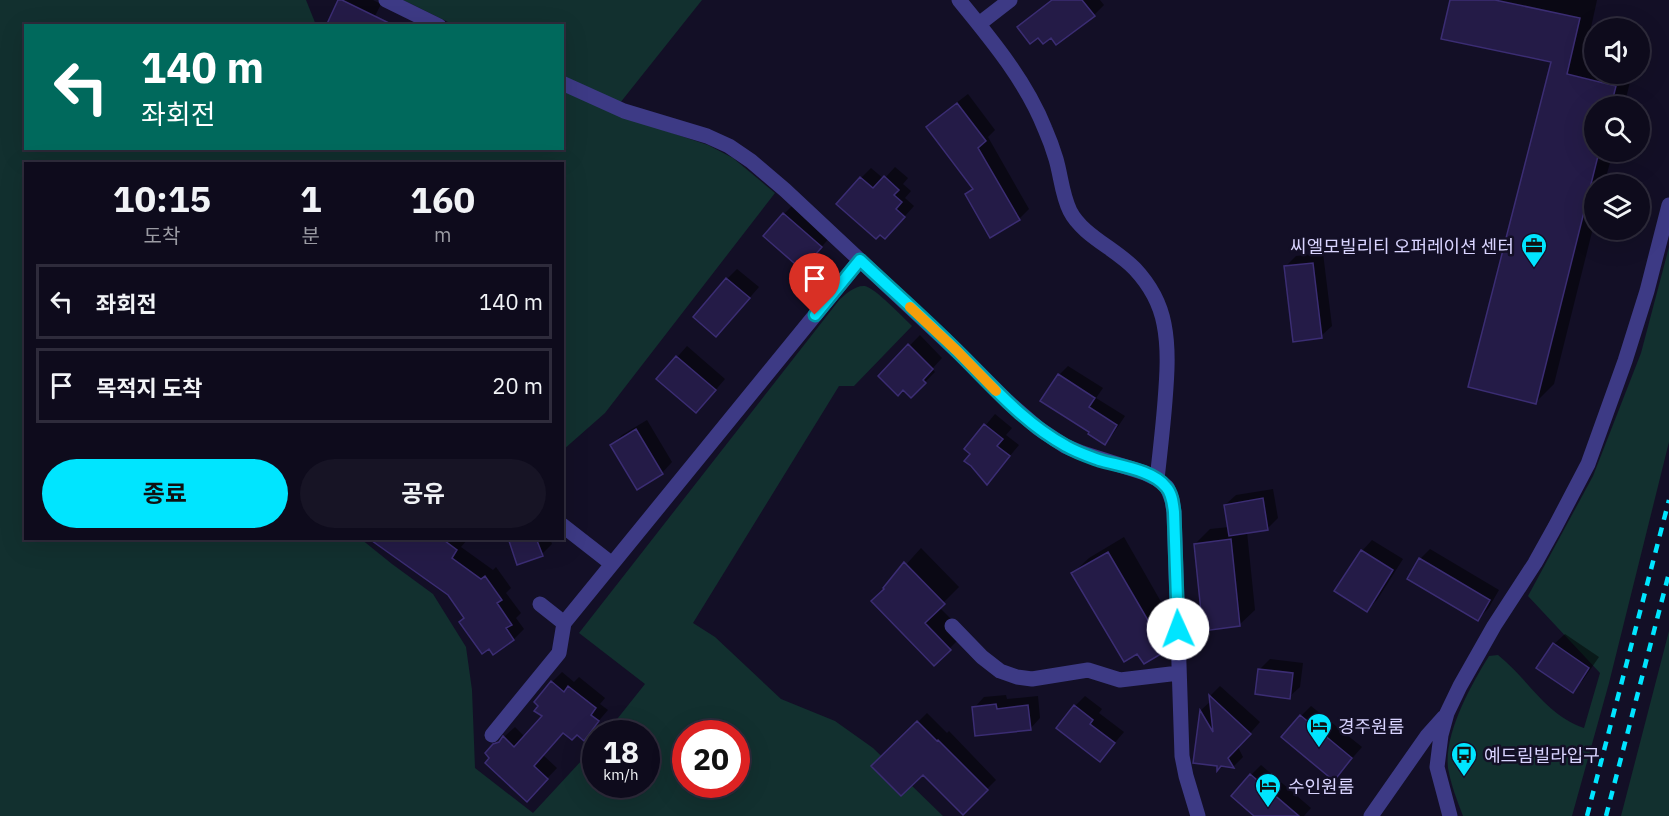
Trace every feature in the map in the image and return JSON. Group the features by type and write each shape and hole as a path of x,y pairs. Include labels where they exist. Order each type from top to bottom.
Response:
{"street":[{"path":"386,0 435,24"},
{"path":"959,0 997,48 1032,100 1045,127 1071,213 1089,233 1134,268 1148,284 1158,303 1167,348 1157,479"},
{"path":"979,24 1010,0"},
{"path":"564,84 624,111 707,136 729,146 768,176 1038,428 1065,446 1145,473 1167,487 1174,512 1182,756 1198,816"},
{"path":"1450,816 1437,767 1447,713 1494,626 1529,573 1574,494 1588,464 1647,291 1669,205"},
{"path":"492,735 559,653 564,623 860,260"},
{"path":"564,527 612,564"},
{"path":"540,604 564,623"},
{"path":"952,627 982,657 1000,671 1017,677 1032,679 1089,670 1120,680 1179,672"},
{"path":"1371,816 1427,736 1447,713"}],"green space":[{"path":"0,0 306,0 316,24 24,24 24,150 564,150 564,90 636,121 708,145 733,158 775,193 605,413 564,449 564,162 24,162 24,540 362,540 433,594 466,647 472,690 475,768 533,813 582,760 582,798 660,798 660,720 616,720 645,684 579,633 840,299 854,288 865,286 882,297 912,326 854,386 839,386 693,623 715,637 781,699 835,721 873,748 943,816 0,816"},
{"path":"403,0 702,0 620,103 564,76 564,24 452,24"},
{"path":"1669,247 1669,442 1609,683 1572,816 1463,816 1448,768 1450,740 1460,710 1489,656 1498,655 1548,706 1584,728 1600,673 1528,596 1593,476 1641,353"},
{"path":"1669,631 1669,816 1621,816"}],"building":[{"path":"338,0 342,0 391,24 327,24"},
{"path":"1052,0 1082,0 1095,16 1056,45 1051,38 1043,44 1038,38 1030,44 1017,27"},
{"name":"씨엘모빌리티 오퍼레이션 센터","path":"1450,0 1495,0 1580,18 1567,74 1584,78 1584,84 1616,86 1614,96 1584,96 1584,162 1596,162 1594,174 1584,174 1584,212 1536,404 1468,387 1551,62 1441,39"},
{"path":"957,103 986,141 978,148 1020,220 990,238 965,194 973,189 926,127"},
{"path":"884,176 899,190 894,195 902,202 896,209 905,217 885,239 880,235 876,239 836,204 860,177 873,188"},
{"path":"783,213 822,247 802,270 763,236"},
{"path":"1313,263 1322,338 1293,342 1284,266"},
{"path":"726,278 750,298 716,337 693,317"},
{"path":"908,344 933,369 923,380 926,383 911,398 903,390 898,396 878,376"},
{"path":"676,356 716,390 696,413 656,379"},
{"path":"1058,374 1095,398 1089,407 1117,425 1105,445 1040,401"},
{"path":"984,424 1003,439 997,446 1010,456 987,485 964,461 970,454 964,449"},
{"path":"636,429 663,474 637,490 610,445"},
{"path":"1263,498 1268,530 1229,536 1224,505"},
{"path":"1231,539 1240,626 1203,631 1194,544"},
{"path":"371,540 444,540 457,550 452,558 481,579 485,576 502,600 497,603 512,625 506,628 514,640 493,655 489,649 482,654 459,622 464,618 448,595"},
{"path":"509,540 537,540 543,556 517,565"},
{"path":"1361,550 1393,570 1367,612 1334,591"},
{"path":"1108,552 1166,651 1144,664 1137,654 1124,662 1071,573"},
{"path":"1419,558 1490,600 1478,621 1407,579"},
{"path":"904,562 945,604 925,623 951,650 934,666 871,601 884,589"},
{"path":"1553,643 1589,668 1573,693 1536,668"},
{"path":"1258,669 1293,673 1290,699 1255,694"},
{"path":"551,681 564,692 568,686 596,708 591,715 598,720 582,720 582,739 577,735 572,740 563,733 534,766 548,779 527,802 485,763 489,758 485,753 503,736 514,747 542,716 534,711 538,706 534,702"},
{"path":"1209,695 1251,734 1228,758 1234,768 1221,766 1217,771 1217,766 1193,763 1200,710 1213,732"},
{"path":"996,704 997,709 1028,705 1031,730 975,736 972,707"},
{"path":"1074,705 1093,720 1090,724 1115,743 1100,762 1056,728"},
{"path":"1300,715 1352,758 1334,781 1281,737"},
{"path":"917,721 988,790 963,815 923,775 901,796 871,766"},
{"path":"1250,774 1299,816 1254,816 1231,796"}],"railway":[{"path":"1587,816 1669,500"},
{"path":"1606,816 1669,573"}],"slow traffic":[{"path":"910,307 996,391"}],"place":[{"name":"씨엘모빌리티 오퍼레이션 센터","path":"1534,269"},
{"name":"경주원룸","path":"1319,749"},
{"name":"예드림빌라입구","path":"1464,778"},
{"name":"수인원룸","path":"1268,809"}],"route":[{"path":"815,315 860,260 1038,428 1065,446 1099,460 1145,473 1167,487 1174,512 1178,629"}]}
